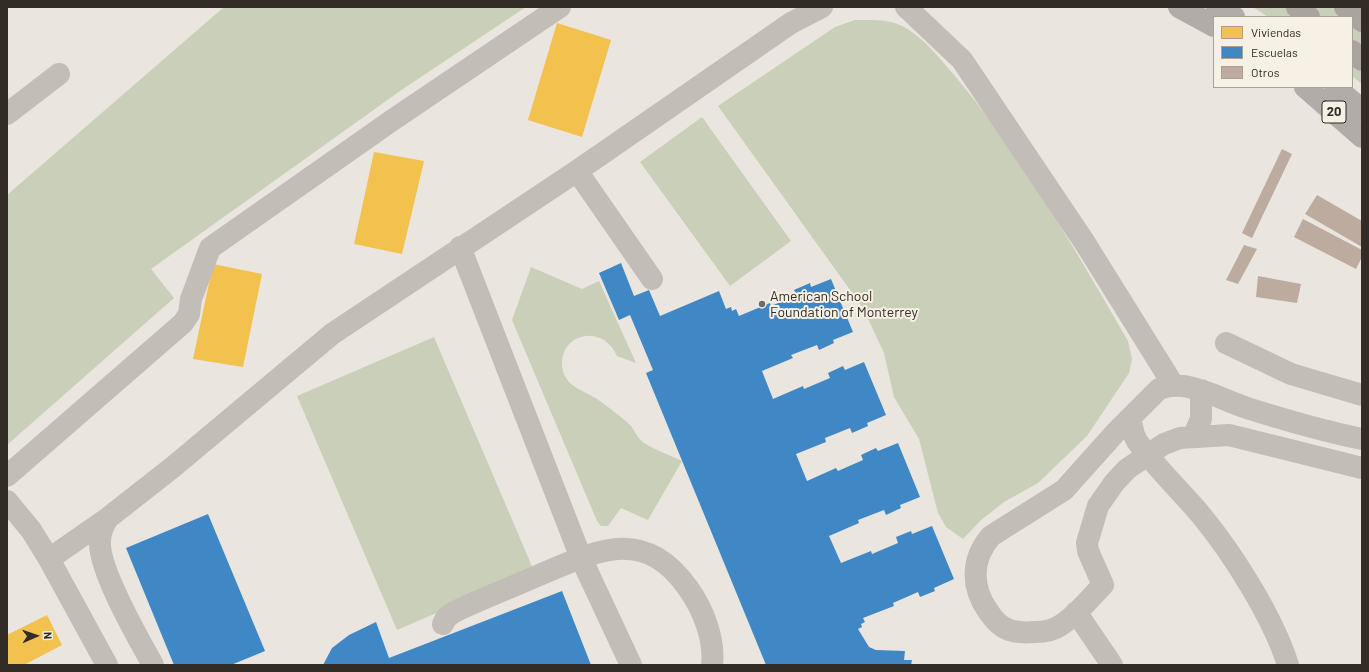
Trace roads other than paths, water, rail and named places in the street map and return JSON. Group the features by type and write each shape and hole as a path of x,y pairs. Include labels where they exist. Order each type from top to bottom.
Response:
{"highway":[{"path":"1297,7 1308,16"},
{"path":"1345,7 1362,21"},
{"path":"1353,52 1362,60"}],"main road":[{"path":"1179,7 1213,25"},
{"path":"1217,7 1232,16"},
{"name":"20","path":"1306,88 1362,137"},
{"name":"20","path":"1336,88 1362,110"}],"street":[{"path":"7,476 183,323 188,314 191,299 210,248 394,119 560,7"},
{"path":"49,559 108,518 173,467 332,334 460,247 577,171 791,23 822,7"},
{"path":"906,7 962,60 1085,243 1174,386"},
{"path":"7,114 58,74"},
{"path":"577,171 652,279"},
{"path":"460,247 581,558 631,665"},
{"path":"1226,343 1291,374 1362,395"},
{"path":"1362,439 1328,432 1246,408 1201,390 1174,386 1159,389 1130,418 1064,490 991,536 982,546 977,558 975,575 977,589 985,606 1002,627 1022,633 1040,632 1061,625 1103,585 1088,551 1087,543 1098,506 1114,483 1127,469 1164,444 1180,438 1229,435 1362,468"},
{"path":"1193,437 1201,419 1201,390"},
{"path":"1130,418 1134,435 1148,455 1202,516 1256,596 1283,647 1288,665"},
{"path":"7,501 31,530 49,559 107,665"},
{"path":"108,518 101,529 100,542 103,559 113,587 153,665"},
{"path":"443,624 446,618 454,612 581,558 608,549 627,549 643,552 660,558 682,580 699,604 708,632 712,665"},
{"path":"1076,612 1112,665"}],"place":[{"name":"American School Foundation of Monterrey","path":"762,304"}]}
